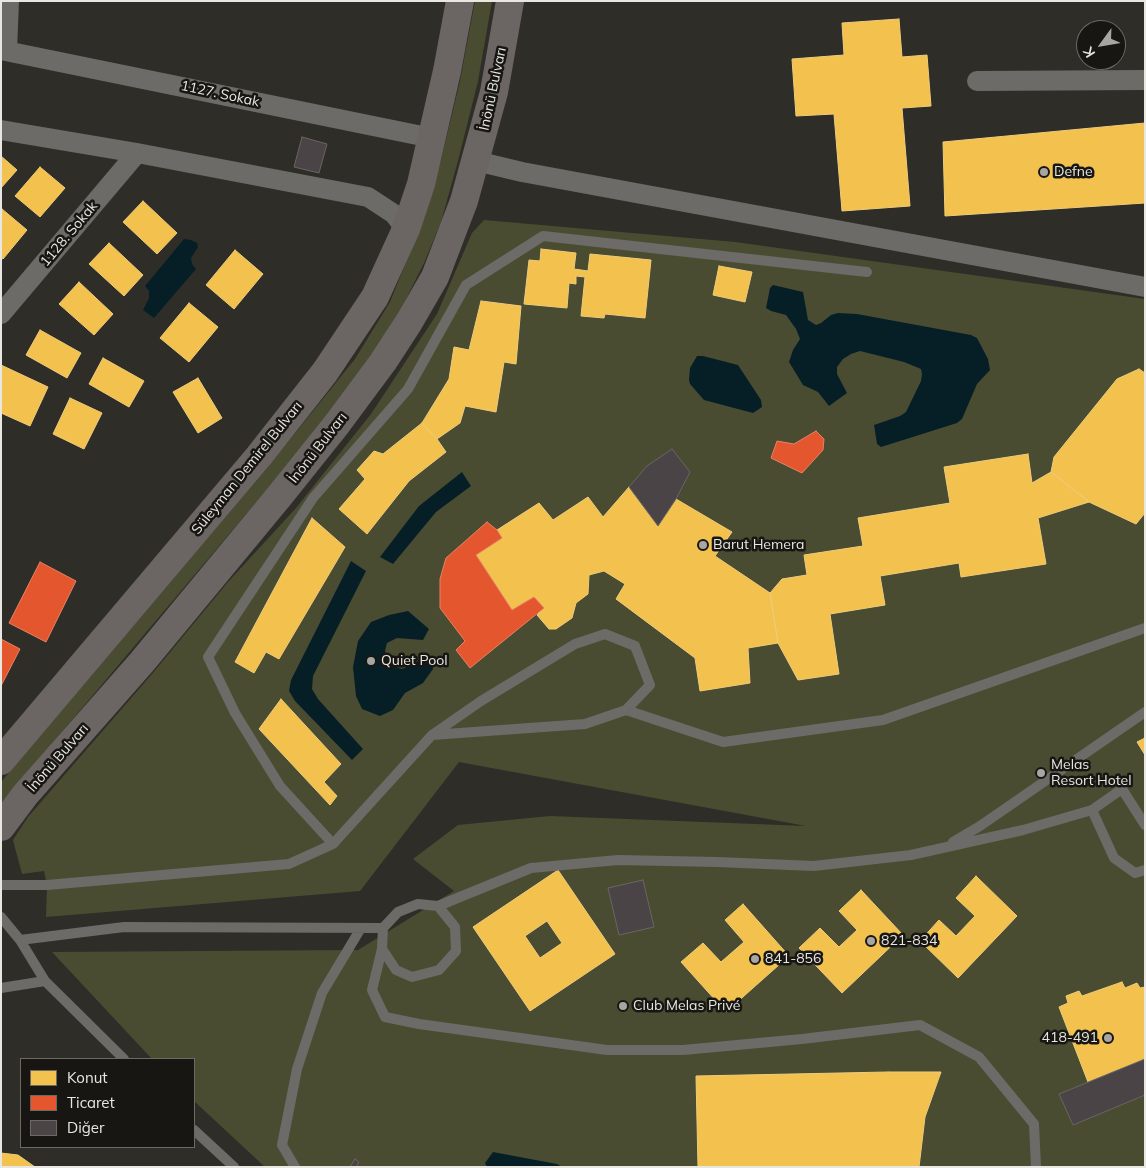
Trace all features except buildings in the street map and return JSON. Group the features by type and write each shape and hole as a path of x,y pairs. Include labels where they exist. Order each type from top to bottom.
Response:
{"main road":[{"path":"432,138 460,1"},
{"name":"İnönü Bulvarı","path":"1,827 25,795 142,662 281,494 383,362 409,322 435,277 464,202 494,92 510,1"},
{"name":"Süleyman Demirel Bulvarı","path":"1,761 259,456 325,372 375,297 406,229 421,184 432,138"}],"street":[{"path":"4,50 9,1"},
{"name":"1127. Sokak","path":"4,50 432,138"},
{"path":"977,81 1145,80"},
{"path":"1,130 368,197 394,214 406,229"},
{"name":"1128. Sokak","path":"1,314 137,154"},
{"path":"476,161 522,172 1145,287"}],"lane":[{"path":"333,844 280,786 235,713 208,657 313,498 408,389 466,285 543,236 867,272"},
{"path":"626,710 723,742 883,720 1145,628"},
{"path":"1,885 47,885 289,864 333,844 432,735 481,701 575,644 605,634 635,646 650,685 626,710 586,724 432,735"},
{"path":"944,848 980,826 1145,712"},
{"path":"1036,1167 1034,1124 1022,1109 979,1057 920,1025 683,1050 607,1050 385,1017 372,990 382,949 383,928 398,912 418,904 438,906 531,868 618,860 814,866 911,855 1023,830 1092,810 1122,789 1145,825"},
{"path":"1092,810 1114,858 1135,872 1145,870"},
{"path":"382,949 396,970 412,978 439,970 456,951 455,927 438,906"},
{"path":"1,918 20,940 45,981 123,1058"},
{"path":"20,940 124,927 383,928"},
{"path":"295,1167 282,1145 297,1069 322,993 361,928"},
{"path":"1,988 45,981"},
{"path":"195,1131 234,1167"}],"green space":[{"path":"475,1 492,1 478,81 441,222 424,263 403,305 370,360 279,475 1,804 1,782 268,467 355,359 390,302 417,235 441,160 460,81"},
{"name":"Barut Hemera","path":"484,220 735,242 1145,299 1145,1167 265,1167 195,1102 195,1058 151,1058 52,952 358,950 454,891 413,859 458,825 550,816 806,826 459,762 360,891 46,917 47,885 44,871 22,874 13,840 28,817 152,674 228,582 296,508 371,414 437,314 472,233"}],"water":[{"path":"184,239 197,243 198,247 191,258 192,264 196,269 154,318 143,310 149,298 149,291 145,286"},
{"path":"773,285 803,292 808,320 816,325 831,315 838,313 857,314 971,335 977,338 988,359 990,370 977,384 962,419 957,423 881,447 877,444 874,425 906,412 921,381 921,369 904,362 860,351 851,354 843,359 837,367 837,374 847,393 829,406 818,392 803,385 789,362 793,350 800,339 796,329 786,315 766,308 770,288"},
{"path":"697,356 738,365 761,400 762,407 753,413 704,400 690,384 689,380 690,368"},
{"path":"462,472 471,486 436,512 393,564 380,557 419,506"},
{"path":"351,561 366,571 313,676 312,689 318,699 363,749 352,760 295,701 289,691 291,680"},
{"name":"Quiet Pool","path":"408,611 429,629 423,640 397,638 387,643 385,651 389,665 402,669 422,658 431,656 433,669 423,683 405,693 393,710 380,716 362,709 356,696 353,667 358,641 371,622 389,615"},
{"path":"493,1152 557,1164 562,1167 487,1167 485,1163"}],"place":[{"name":"Defne","path":"1044,172"},
{"name":"Barut Hemera","path":"703,545"},
{"name":"Quiet Pool","path":"371,661"},
{"name":"Melas Resort Hotel","path":"1041,773"},
{"name":"821-834","path":"871,941"},
{"name":"841-856","path":"755,959"},
{"name":"Club Melas Privé","path":"623,1006"},
{"name":"418-491","path":"1108,1038"}]}
